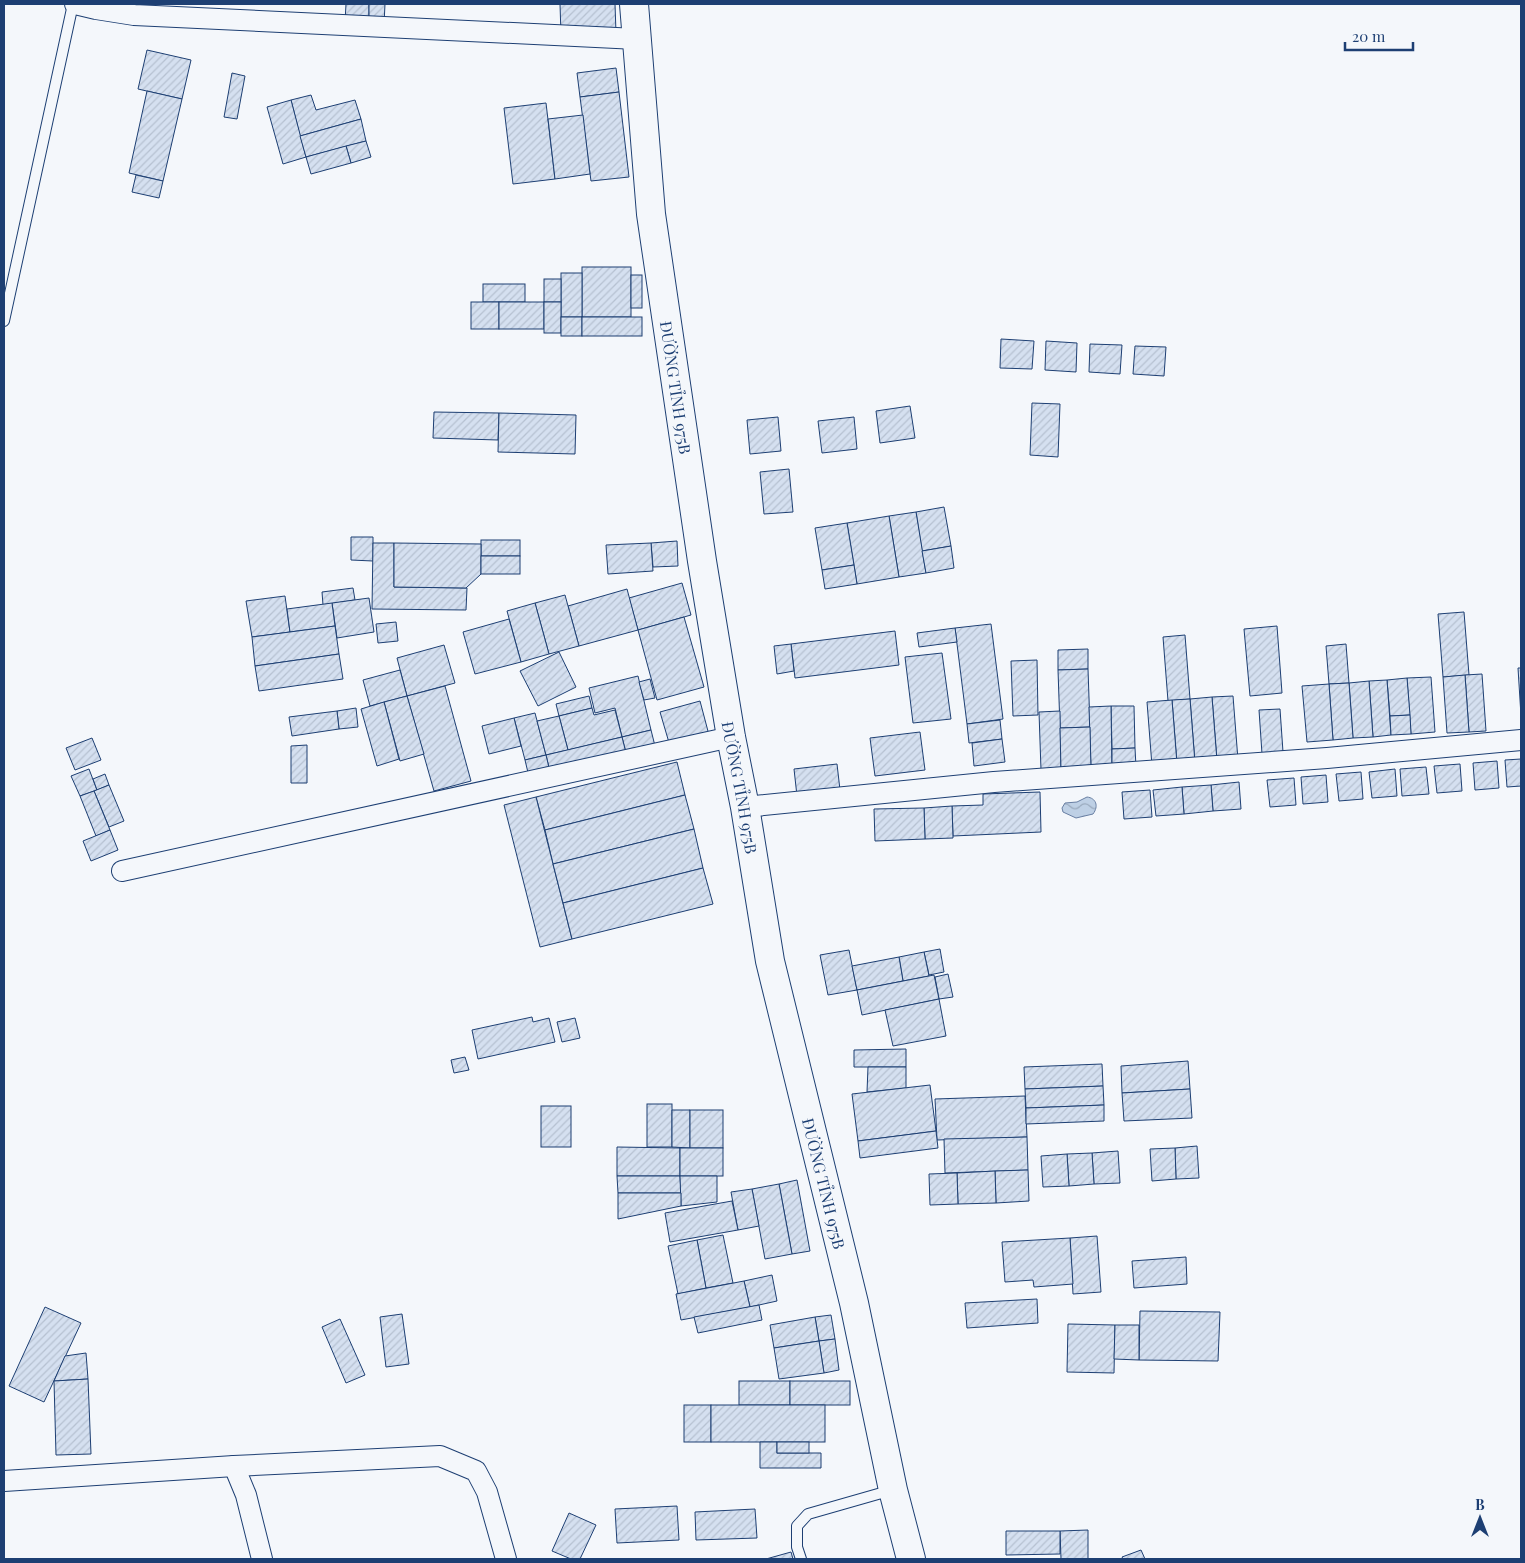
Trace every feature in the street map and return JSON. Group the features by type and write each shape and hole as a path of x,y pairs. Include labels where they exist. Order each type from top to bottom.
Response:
{"main road":[{"name":"ĐƯỜNG TỈNH 975B","path":"634,4 651,214 702,561 770,961 854,1303 893,1490 910,1559"}],"street":[{"path":"74,4 96,10 134,15 637,39"},
{"path":"122,871 731,737"},
{"path":"745,807 994,782 1327,758 1521,740"},
{"path":"4,1481 234,1466 440,1456 476,1471 487,1492 506,1559"},
{"path":"234,1466 246,1495 262,1559"}],"lane":[{"path":"4,322 74,4"},
{"path":"801,1559 797,1547 797,1526 808,1514 893,1490"}],"water":[{"path":"1087,797 1093,799 1096,803 1093,814 1076,818 1063,812 1062,808 1065,803 1077,802"}],"building":[{"path":"346,4 369,4 369,23 345,22"},
{"path":"369,4 385,4 384,24 369,23"},
{"path":"560,4 615,4 616,33 561,35"},
{"path":"147,50 191,60 182,99 138,89"},
{"path":"616,68 619,92 580,97 577,73"},
{"path":"232,73 245,76 237,119 224,117"},
{"path":"147,91 182,99 163,181 129,173"},
{"path":"619,92 629,177 591,181 580,97"},
{"path":"311,95 316,110 355,100 361,119 300,136 291,100"},
{"path":"291,100 306,157 283,164 267,107"},
{"path":"546,103 555,179 513,184 504,108"},
{"path":"583,115 590,174 555,179 548,119"},
{"path":"361,119 366,141 306,157 300,136"},
{"path":"366,141 371,157 351,163 346,146"},
{"path":"346,146 351,163 311,174 306,157"},
{"path":"136,175 163,181 159,198 132,192"},
{"path":"582,267 631,267 631,317 582,317"},
{"path":"561,273 582,273 582,317 561,317"},
{"path":"631,275 642,275 642,308 631,308"},
{"path":"544,279 561,279 561,302 544,302"},
{"path":"483,284 525,284 525,302 483,302"},
{"path":"471,302 499,302 499,329 471,329"},
{"path":"499,302 544,302 544,329 499,329"},
{"path":"544,302 561,302 561,333 544,333"},
{"path":"561,317 582,317 582,336 561,336"},
{"path":"582,317 642,317 642,336 582,336"},
{"path":"1001,339 1034,341 1032,369 1000,368"},
{"path":"1046,341 1077,343 1076,372 1045,370"},
{"path":"1090,344 1122,345 1120,374 1089,372"},
{"path":"1135,346 1166,347 1164,376 1133,374"},
{"path":"1032,403 1060,404 1058,457 1030,455"},
{"path":"910,406 915,438 880,443 876,411"},
{"path":"434,412 499,413 498,440 433,438"},
{"path":"499,413 576,415 575,454 498,452"},
{"path":"778,417 781,451 750,454 747,420"},
{"path":"854,417 857,449 822,453 818,421"},
{"path":"789,469 793,512 764,514 760,472"},
{"path":"944,507 951,546 922,551 916,512"},
{"path":"916,512 926,573 899,577 889,516"},
{"path":"889,516 899,577 857,584 847,523"},
{"path":"847,523 854,565 822,570 815,528"},
{"path":"351,537 373,537 373,561 351,560"},
{"path":"481,540 520,540 520,556 481,556"},
{"path":"677,541 678,566 653,567 651,543"},
{"path":"373,543 394,543 394,587 467,588 466,610 372,609"},
{"path":"394,543 481,544 481,574 466,588 394,587"},
{"path":"651,543 653,571 608,574 606,545"},
{"path":"951,546 954,568 926,573 922,551"},
{"path":"481,556 520,556 520,574 481,574"},
{"path":"854,565 857,584 825,589 822,570"},
{"path":"682,583 691,615 638,630 629,598"},
{"path":"353,588 355,600 323,605 322,592"},
{"path":"627,589 638,630 579,646 568,606"},
{"path":"565,595 579,646 549,654 535,603"},
{"path":"285,596 290,632 252,637 246,601"},
{"path":"369,598 374,632 337,638 332,603"},
{"path":"332,603 335,626 290,632 287,609"},
{"path":"535,603 549,654 521,662 507,611"},
{"path":"1464,612 1469,675 1443,677 1438,614"},
{"path":"684,617 704,687 657,700 638,630"},
{"path":"509,619 521,662 475,674 463,632"},
{"path":"396,622 398,641 378,643 376,624"},
{"path":"991,624 1003,719 967,724 955,628"},
{"path":"335,626 339,654 255,666 252,637"},
{"path":"1277,626 1282,693 1250,696 1244,629"},
{"path":"955,628 957,642 919,647 917,633"},
{"path":"895,631 899,665 795,678 791,644"},
{"path":"1185,635 1190,699 1168,701 1163,637"},
{"path":"791,644 794,671 777,674 774,646"},
{"path":"1346,644 1349,683 1329,684 1326,646"},
{"path":"444,645 455,683 407,696 397,658"},
{"path":"1088,649 1088,669 1058,670 1058,650"},
{"path":"559,652 576,687 538,706 520,671"},
{"path":"942,653 951,719 913,723 905,657"},
{"path":"339,654 343,679 259,691 255,666"},
{"path":"1037,660 1038,715 1013,716 1011,661"},
{"path":"1518,668 1521,668 1521,716"},
{"path":"1088,669 1090,727 1060,728 1058,670"},
{"path":"400,670 407,696 370,706 363,680"},
{"path":"1482,674 1486,731 1469,732 1465,675"},
{"path":"1465,675 1469,732 1447,733 1443,677"},
{"path":"638,676 651,730 622,737 615,708 595,713 589,688"},
{"path":"1431,677 1435,732 1411,734 1407,678"},
{"path":"1407,678 1410,715 1390,716 1387,680"},
{"path":"650,679 655,698 644,700 639,682"},
{"path":"1387,680 1391,735 1373,737 1369,681"},
{"path":"1369,681 1373,737 1353,738 1349,683"},
{"path":"1349,683 1353,738 1333,740 1329,684"},
{"path":"1329,684 1333,740 1307,742 1302,686"},
{"path":"445,686 471,781 434,791 407,696"},
{"path":"407,696 424,754 400,761 384,702"},
{"path":"589,696 592,708 559,716 556,704"},
{"path":"1233,696 1238,760 1217,761 1212,697"},
{"path":"1212,697 1217,761 1195,763 1190,699"},
{"path":"1190,699 1195,763 1177,764 1172,700"},
{"path":"1172,700 1177,764 1152,766 1147,702"},
{"path":"700,701 709,735 670,746 660,712"},
{"path":"384,702 399,759 377,766 361,709"},
{"path":"1111,706 1134,706 1135,748 1112,749"},
{"path":"1111,706 1112,768 1091,769 1089,707"},
{"path":"356,708 358,727 339,729 337,711"},
{"path":"592,708 594,715 615,710 622,737 568,750 559,716"},
{"path":"1280,709 1283,752 1262,754 1259,710"},
{"path":"337,711 339,729 292,736 289,717"},
{"path":"1060,711 1061,770 1041,770 1039,712"},
{"path":"535,713 546,755 525,760 514,718"},
{"path":"1410,715 1411,734 1391,735 1390,716"},
{"path":"559,716 568,750 546,755 537,721"},
{"path":"514,718 521,746 489,754 482,726"},
{"path":"1000,720 1002,739 969,743 967,724"},
{"path":"1090,727 1091,769 1061,770 1060,728"},
{"path":"651,730 656,750 627,757 622,737"},
{"path":"920,732 925,770 875,776 870,738"},
{"path":"622,737 627,757 551,776 546,755"},
{"path":"92,738 101,760 75,770 66,748"},
{"path":"1002,739 1005,762 974,766 972,743"},
{"path":"307,745 307,783 291,783 291,746"},
{"path":"1135,748 1136,767 1112,768 1112,749"},
{"path":"546,755 551,776 530,781 525,760"},
{"path":"1521,759 1521,786 1507,787 1505,760"},
{"path":"1497,761 1499,788 1475,790 1473,763"},
{"path":"677,762 685,795 545,830 536,797"},
{"path":"837,764 840,790 797,796 794,769"},
{"path":"1460,764 1462,791 1437,793 1434,766"},
{"path":"1426,767 1429,794 1402,796 1400,769"},
{"path":"89,769 97,790 80,796 71,776"},
{"path":"1395,769 1397,796 1372,798 1369,772"},
{"path":"1361,772 1363,799 1339,801 1336,774"},
{"path":"105,774 109,785 97,790 93,779"},
{"path":"1326,775 1328,802 1303,804 1301,777"},
{"path":"1294,778 1296,805 1270,807 1267,780"},
{"path":"1239,782 1241,809 1213,811 1211,785"},
{"path":"109,785 124,821 109,827 94,791"},
{"path":"1211,785 1213,811 1184,814 1182,787"},
{"path":"1182,787 1184,814 1156,816 1153,790"},
{"path":"1150,790 1152,817 1124,819 1122,792"},
{"path":"94,791 110,830 96,836 80,796"},
{"path":"1040,792 1041,832 953,836 952,806 983,805 983,794"},
{"path":"685,795 694,829 553,864 545,830"},
{"path":"536,797 572,939 540,947 504,805"},
{"path":"952,806 953,838 925,839 924,808"},
{"path":"924,808 925,839 875,841 874,809"},
{"path":"694,829 703,868 563,903 553,864"},
{"path":"110,830 118,850 91,861 83,841"},
{"path":"703,868 713,904 572,939 563,903"},
{"path":"940,949 944,972 929,975 924,952"},
{"path":"849,950 857,990 828,995 820,955"},
{"path":"924,952 929,976 903,981 899,957"},
{"path":"899,957 903,981 857,990 852,966"},
{"path":"948,974 953,997 939,999 935,977"},
{"path":"934,975 939,999 862,1015 857,990"},
{"path":"939,999 946,1036 893,1046 885,1010"},
{"path":"532,1017 533,1022 549,1018 555,1042 478,1059 472,1030"},
{"path":"575,1018 580,1038 562,1042 557,1022"},
{"path":"906,1049 906,1067 854,1067 854,1050"},
{"path":"465,1057 469,1070 454,1073 451,1060"},
{"path":"1188,1061 1190,1089 1122,1093 1121,1066"},
{"path":"1102,1064 1103,1086 1025,1089 1024,1067"},
{"path":"868,1067 906,1067 906,1088 867,1092"},
{"path":"930,1085 936,1131 858,1141 852,1094"},
{"path":"1103,1086 1104,1105 1026,1108 1025,1089"},
{"path":"1190,1089 1192,1118 1124,1121 1122,1093"},
{"path":"1025,1096 1027,1137 937,1140 935,1099"},
{"path":"647,1104 672,1104 672,1147 647,1147"},
{"path":"1104,1105 1104,1121 1026,1124 1026,1108"},
{"path":"541,1106 571,1106 571,1147 541,1147"},
{"path":"672,1110 690,1110 690,1148 672,1147"},
{"path":"690,1110 723,1110 723,1148 690,1148"},
{"path":"936,1131 938,1148 860,1158 858,1141"},
{"path":"1027,1137 1028,1170 945,1173 944,1139"},
{"path":"1197,1146 1199,1178 1176,1179 1175,1148"},
{"path":"617,1147 680,1148 680,1176 617,1176"},
{"path":"680,1148 723,1148 723,1176 680,1176"},
{"path":"1175,1148 1176,1179 1152,1181 1150,1149"},
{"path":"1118,1151 1120,1183 1094,1184 1092,1153"},
{"path":"1092,1153 1094,1184 1069,1186 1067,1154"},
{"path":"1067,1154 1069,1186 1043,1187 1041,1156"},
{"path":"1028,1170 1029,1201 996,1203 995,1171"},
{"path":"995,1171 996,1203 958,1204 957,1173"},
{"path":"957,1173 958,1204 930,1205 929,1174"},
{"path":"617,1176 680,1176 681,1193 618,1193"},
{"path":"680,1176 717,1176 717,1202 681,1206"},
{"path":"797,1180 810,1251 792,1254 779,1184"},
{"path":"779,1184 792,1254 765,1259 752,1189"},
{"path":"752,1189 759,1226 738,1230 731,1192"},
{"path":"618,1193 681,1193 681,1206 618,1219"},
{"path":"732,1201 738,1230 670,1242 665,1213"},
{"path":"723,1235 733,1283 706,1288 697,1240"},
{"path":"1097,1236 1101,1292 1073,1294 1070,1238"},
{"path":"1070,1238 1073,1284 1034,1287 1033,1280 1005,1282 1002,1242"},
{"path":"697,1240 706,1288 678,1294 668,1246"},
{"path":"1186,1257 1187,1284 1134,1288 1132,1261"},
{"path":"772,1275 777,1301 750,1307 744,1281"},
{"path":"744,1281 750,1307 681,1320 676,1294"},
{"path":"1037,1299 1038,1323 967,1328 965,1303"},
{"path":"759,1305 762,1320 698,1333 694,1317"},
{"path":"45,1307 81,1323 44,1402 9,1386"},
{"path":"1140,1311 1220,1312 1218,1361 1139,1360"},
{"path":"402,1314 409,1364 386,1367 380,1317"},
{"path":"831,1315 835,1339 819,1341 815,1317"},
{"path":"815,1317 819,1341 774,1348 770,1325"},
{"path":"340,1319 365,1375 346,1383 322,1327"},
{"path":"1068,1324 1115,1325 1114,1373 1067,1372"},
{"path":"1115,1325 1139,1325 1139,1360 1114,1359"},
{"path":"835,1339 839,1370 824,1373 819,1341"},
{"path":"819,1341 824,1373 779,1379 774,1348"},
{"path":"86,1353 88,1379 54,1381 65,1356"},
{"path":"88,1379 91,1454 56,1455 54,1381"},
{"path":"739,1381 790,1381 790,1405 739,1405"},
{"path":"790,1381 850,1381 850,1405 790,1405"},
{"path":"684,1405 711,1405 711,1442 684,1442"},
{"path":"711,1405 825,1405 825,1442 711,1442"},
{"path":"760,1442 777,1442 777,1453 821,1453 821,1468 760,1468"},
{"path":"777,1442 809,1442 809,1453 777,1453"},
{"path":"677,1506 679,1540 617,1543 615,1509"},
{"path":"755,1509 757,1538 696,1540 695,1512"},
{"path":"569,1513 596,1525 580,1559 571,1559 552,1551"},
{"path":"1088,1530 1088,1559 1061,1559 1060,1531"},
{"path":"1006,1531 1060,1531 1060,1554 1006,1555"},
{"path":"1141,1550 1145,1559 1123,1559 1122,1557"},
{"path":"791,1552 793,1559 766,1559"}]}
